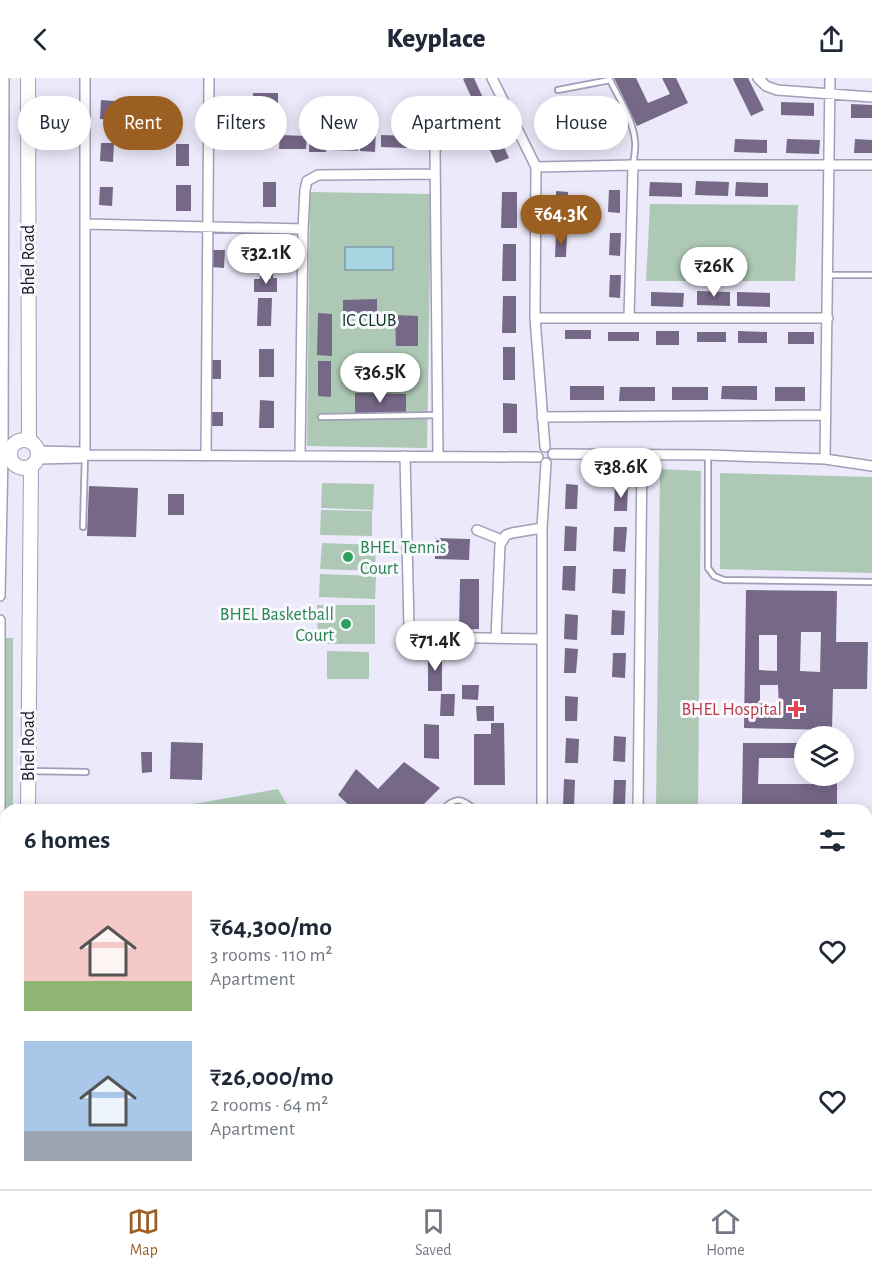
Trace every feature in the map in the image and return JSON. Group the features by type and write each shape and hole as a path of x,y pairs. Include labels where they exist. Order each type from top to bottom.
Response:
{"street":[{"path":"0,596 5,455 4,78"},
{"name":"Bhel Road","path":"28,78 34,454 28,804"},
{"path":"85,78 85,455"},
{"path":"206,456 209,78"},
{"path":"492,78 536,167 535,318 545,447"},
{"path":"758,78 766,86 777,90 872,97"},
{"path":"825,459 830,78"},
{"path":"435,150 438,456"},
{"path":"629,318 633,165"},
{"path":"536,167 872,165"},
{"path":"300,455 303,229 307,181 318,175 435,174"},
{"path":"85,224 303,229"},
{"path":"535,318 828,318"},
{"path":"542,417 826,415"},
{"path":"5,455 20,441 34,454 81,452 85,455 438,456 550,461 554,454"},
{"path":"542,804 542,460 540,449 550,448 554,454"},
{"path":"5,455 22,468 34,454"},
{"path":"554,454 708,455 825,459 872,466"},
{"path":"638,804 642,455"},
{"path":"405,456 409,627 413,634 426,637 541,639"},
{"path":"496,638 499,551 502,540 512,533 542,528"},
{"path":"477,530 502,540"},
{"path":"0,620 0,804"}],"lane":[{"path":"558,90 610,79 634,134 633,165"},
{"path":"828,275 872,275"},
{"path":"321,417 438,415"},
{"path":"83,527 85,455"},
{"path":"708,455 708,568 714,576 724,580 872,582"},
{"path":"28,771 86,771"},
{"path":"449,804 453,800 467,804"}],"green space":[{"name":"IC CLUB","path":"310,192 431,194 427,448 307,446"},
{"path":"650,204 798,205 795,281 646,281"},
{"path":"660,469 701,471 698,804 656,804"},
{"path":"720,473 872,477 872,573 720,569"},
{"name":"BHEL Tennis Court","path":"322,483 374,484 373,510 321,508"},
{"name":"BHEL Tennis Court","path":"321,510 372,511 372,536 320,535"},
{"name":"BHEL Tennis Court","path":"322,543 376,545 375,571 320,569"},
{"name":"BHEL Tennis Court","path":"320,574 376,576 375,599 319,597"},
{"name":"BHEL Basketball Court","path":"317,605 375,605 375,644 318,644"},
{"path":"0,638 13,638 13,804 0,804"},
{"path":"327,651 369,652 369,679 327,679"},
{"path":"278,789 287,804 193,804"}],"water":[{"path":"345,247 393,247 393,270 345,270"}],"building":[{"path":"474,78 482,96 471,96 463,79"},
{"path":"614,78 636,78 648,103 670,94 662,78 676,78 688,103 637,126 628,107 628,96 623,96"},
{"path":"734,78 748,78 764,110 751,116"},
{"path":"253,93 278,93 278,96 253,96"},
{"path":"101,100 103,100 103,119 100,119"},
{"path":"781,102 814,103 814,116 781,115"},
{"path":"851,104 872,105 872,118 851,118"},
{"path":"287,135 299,136 299,149 287,149"},
{"path":"381,135 391,135 391,147 381,147"},
{"path":"735,139 767,140 767,153 734,152"},
{"path":"787,139 820,140 819,154 786,153"},
{"path":"855,139 872,140 872,153 854,153"},
{"path":"101,143 103,143 103,150 114,150 113,162 100,161"},
{"path":"183,144 189,144 189,166 176,166 176,150 183,150"},
{"path":"309,150 326,150 326,152 309,152"},
{"path":"360,150 375,150 375,152"},
{"path":"490,150 505,150 509,158 496,163"},
{"path":"696,181 729,182 728,196 695,195"},
{"path":"263,182 276,182 276,207 263,207"},
{"path":"650,182 682,183 682,197 649,196"},
{"path":"736,182 768,183 768,197 735,196"},
{"path":"176,185 191,185 191,211 176,211"},
{"path":"100,187 113,187 112,206 99,205"},
{"path":"609,190 620,190 620,213 608,212"},
{"path":"556,191 568,192 567,214 556,214"},
{"path":"502,192 517,192 517,228 501,228"},
{"path":"610,233 621,233 620,256 609,255"},
{"path":"556,234 567,235 566,257 555,257"},
{"path":"503,244 516,244 516,281 502,281"},
{"path":"211,250 225,250 224,268 211,267"},
{"path":"262,261 275,262 275,273 262,273"},
{"path":"271,274 273,278 277,278 277,292 254,292 254,279 265,276 265,279 271,279"},
{"path":"610,275 621,275 620,298 609,297"},
{"path":"697,291 730,292 730,306 697,305"},
{"path":"651,292 684,293 683,307 651,306"},
{"path":"737,292 770,293 770,307 737,306"},
{"path":"503,296 516,296 516,333 502,333"},
{"path":"258,298 272,298 271,326 257,326"},
{"path":"377,299 377,315 343,316 343,300"},
{"path":"318,313 332,314 332,356 317,355"},
{"path":"395,315 418,316 418,346 396,346"},
{"path":"565,330 591,330 591,339 565,339"},
{"path":"656,331 679,331 679,345 656,345"},
{"path":"738,331 767,332 767,343 738,343"},
{"path":"608,332 639,332 639,341 608,341"},
{"path":"697,332 726,332 726,342 697,342"},
{"path":"788,332 814,332 814,344 788,344"},
{"path":"503,347 515,347 515,380 503,380"},
{"path":"259,349 274,349 274,377 259,377"},
{"path":"210,360 221,360 221,379 210,379"},
{"path":"318,361 331,361 331,397 318,396"},
{"path":"570,386 604,386 604,400 570,400"},
{"path":"722,386 757,386 757,400 721,399"},
{"path":"620,387 655,387 655,401 619,401"},
{"path":"672,387 708,387 708,400 672,400"},
{"path":"775,387 805,387 805,401 775,401"},
{"path":"355,393 406,394 406,415 355,414"},
{"path":"260,400 274,401 274,428 259,428"},
{"path":"503,403 517,404 517,433 503,433"},
{"path":"211,412 223,412 223,426 211,426"},
{"path":"566,484 578,485 577,509 565,509"},
{"path":"89,486 138,488 136,537 87,536"},
{"path":"615,486 628,487 627,511 614,511"},
{"path":"168,494 184,494 184,515 168,515"},
{"path":"565,526 577,527 576,551 564,551"},
{"path":"614,527 627,527 625,552 613,551"},
{"path":"435,538 470,539 469,560 435,559"},
{"path":"563,566 576,566 575,591 562,590"},
{"path":"613,569 626,569 625,594 612,593"},
{"path":"460,579 479,579 479,629 459,630"},
{"path":"746,590 837,591 836,642 868,642 867,689 833,689 832,726 794,726 794,729 744,728","holes":["801,632 821,632 820,672 800,671","759,635 777,635 777,671 759,670","760,685 778,685 779,711 760,711"]},
{"path":"612,610 625,611 624,635 611,635"},
{"path":"565,614 578,615 577,640 564,639"},
{"path":"565,648 578,649 576,673 564,673"},
{"path":"428,652 442,652 442,691 428,691"},
{"path":"613,653 626,653 625,678 612,677"},
{"path":"462,685 479,685 478,700 462,699"},
{"path":"441,694 455,694 454,716 440,716"},
{"path":"565,696 578,697 577,721 565,721"},
{"path":"476,706 494,706 494,721 477,721"},
{"path":"491,723 504,723 505,785 474,785 474,734 491,734"},
{"path":"424,724 439,725 439,759 424,758"},
{"path":"614,736 626,737 625,762 613,761"},
{"path":"566,738 579,739 578,763 565,763"},
{"path":"171,742 203,743 202,780 170,779"},
{"path":"743,743 794,743 794,758 759,758 758,784 837,786 837,804 742,804"},
{"path":"141,752 152,752 152,772 142,773"},
{"path":"404,762 440,788 424,804 348,804 338,795 356,769 378,789"},
{"path":"564,779 575,780 574,804 563,804"},
{"path":"614,780 626,780 625,804 613,804"}],"place":[{"name":"BHEL Tennis Court","path":"348,557"},
{"name":"BHEL Basketball Court","path":"346,624"},
{"name":"BHEL Hospital","path":"796,709"}]}
